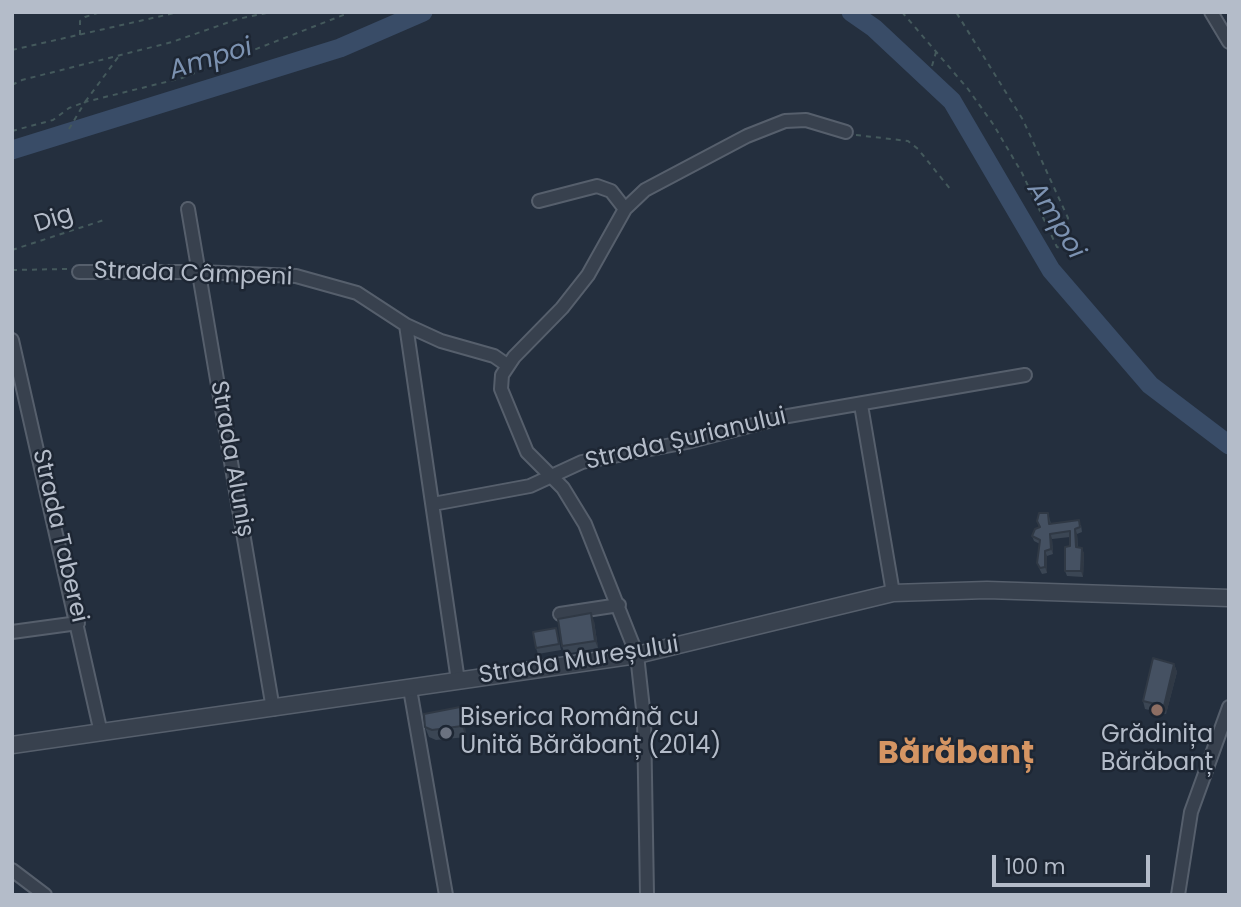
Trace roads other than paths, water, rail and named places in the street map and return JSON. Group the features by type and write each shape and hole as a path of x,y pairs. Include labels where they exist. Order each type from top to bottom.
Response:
{"street":[{"path":"1211,12 1229,42"},
{"path":"647,895 644,718 637,656 585,524 554,477 535,463 514,425 501,389 502,375 507,365 562,308 587,275 625,209 658,181 767,127 806,120 846,132"},
{"path":"539,201 597,186 611,191 625,209"},
{"name":"Strada Aluniș","path":"188,209 273,709"},
{"name":"Strada Câmpeni","path":"79,272 199,272 296,276 344,288 368,299 406,325 441,341 494,356 507,365"},
{"path":"406,325 458,681"},
{"name":"Strada Taberei","path":"12,340 101,733"},
{"name":"Strada Șurianului","path":"432,503 530,486 582,462 687,442 788,416 1025,375"},
{"path":"861,405 893,593"},
{"name":"Strada Mureșului","path":"12,745 637,656 893,593 987,590 1229,598"},
{"path":"560,614 619,605"},
{"path":"12,632 78,623"},
{"path":"410,689 446,895"},
{"path":"1178,895 1191,812 1224,735 1229,707"},
{"path":"12,870 44,895"}],"waterway":[{"name":"Ampoi","path":"12,150 340,48 423,12"},
{"name":"Ampoi","path":"851,12 874,28 952,101 1051,270 1150,385 1229,445"}],"place":[{"name":"Grădinița Bărăbanț","path":"1157,710"},
{"name":"Biserica Română cu Unită Bărăbanț (2014)","path":"446,733"}],"district":[{"name":"Bărăbanț","path":"956,755"}]}
